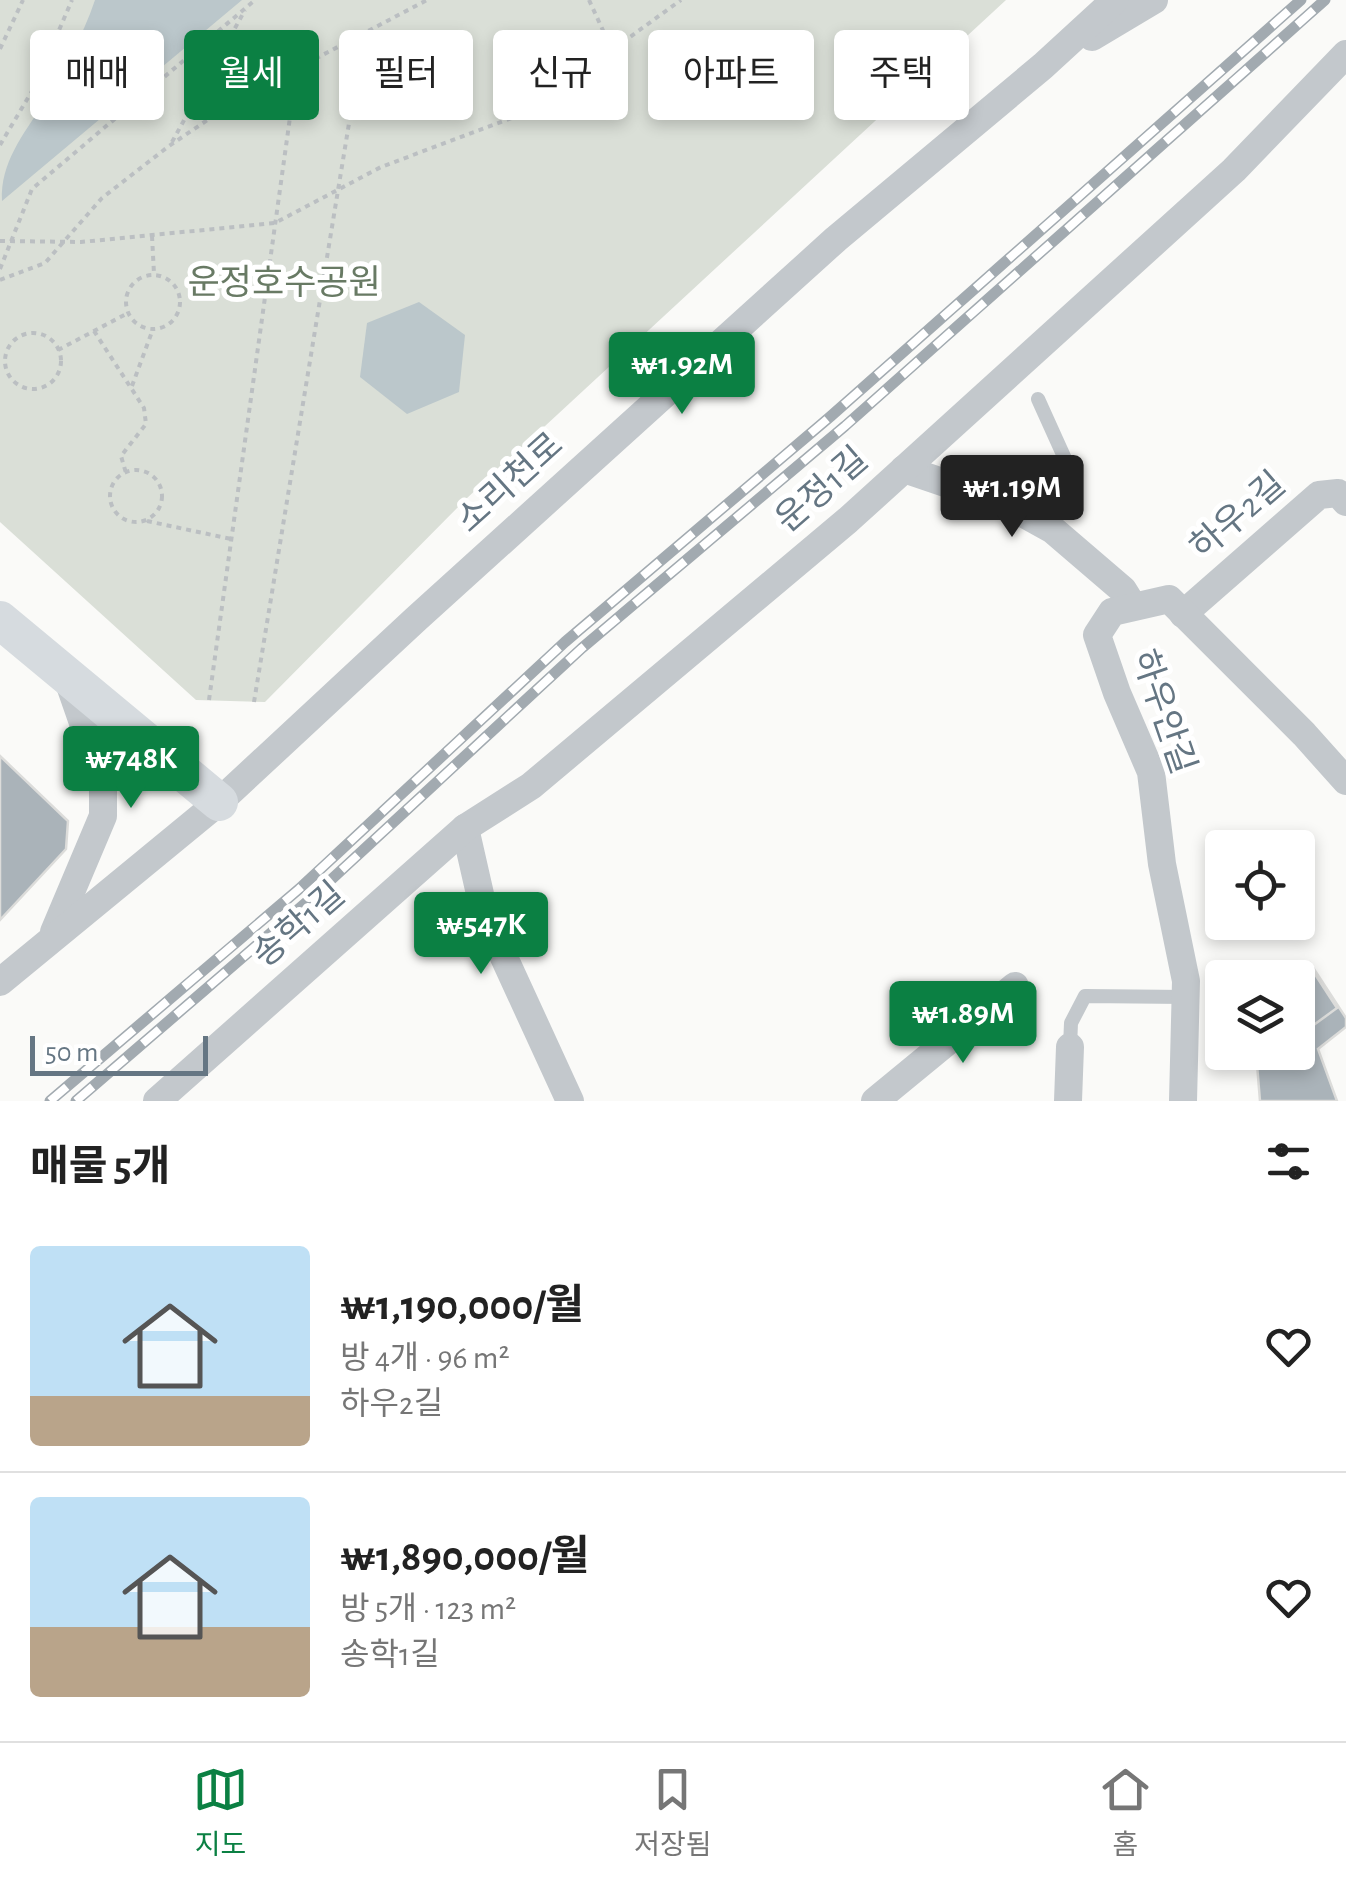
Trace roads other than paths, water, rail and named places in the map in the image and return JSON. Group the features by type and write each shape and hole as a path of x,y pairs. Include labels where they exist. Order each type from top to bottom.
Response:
{"street":[{"name":"소리천로","path":"0,982 219,802 416,618 836,240 1043,66 1114,0"},
{"path":"1043,66 1154,0"},
{"name":"운정1길","path":"532,786 904,469 1234,170 1346,54"},
{"path":"904,469 1012,508 1053,530 1124,590 1133,606"},
{"name":"하우2길","path":"1183,614 1319,495 1338,492 1346,502"},
{"name":"하우2길","path":"1133,606 1169,600 1346,781"},
{"name":"하우안길","path":"1133,606 1112,612 1097,635 1116,694 1151,772 1162,864 1186,981 1184,1101"},
{"path":"0,620 219,802"},
{"path":"51,938 103,816 103,780 67,677"},
{"name":"송학1길","path":"157,1101 191,1090 316,957 465,828 532,786"},
{"path":"465,828 485,916 570,1101"},
{"path":"875,1101 1014,986"},
{"path":"1068,1101 1070,1046"}],"lane":[{"path":"1012,508 1066,461 1038,399"},
{"path":"1070,1046 1070,1023 1085,996 1185,997"}],"railway":[{"path":"50,1101 299,889 565,642 831,416 1301,0"},
{"path":"76,1101 308,901 582,648 845,426 1325,0"}],"park label":[{"name":"운정호수공원","path":"284,283"}]}
